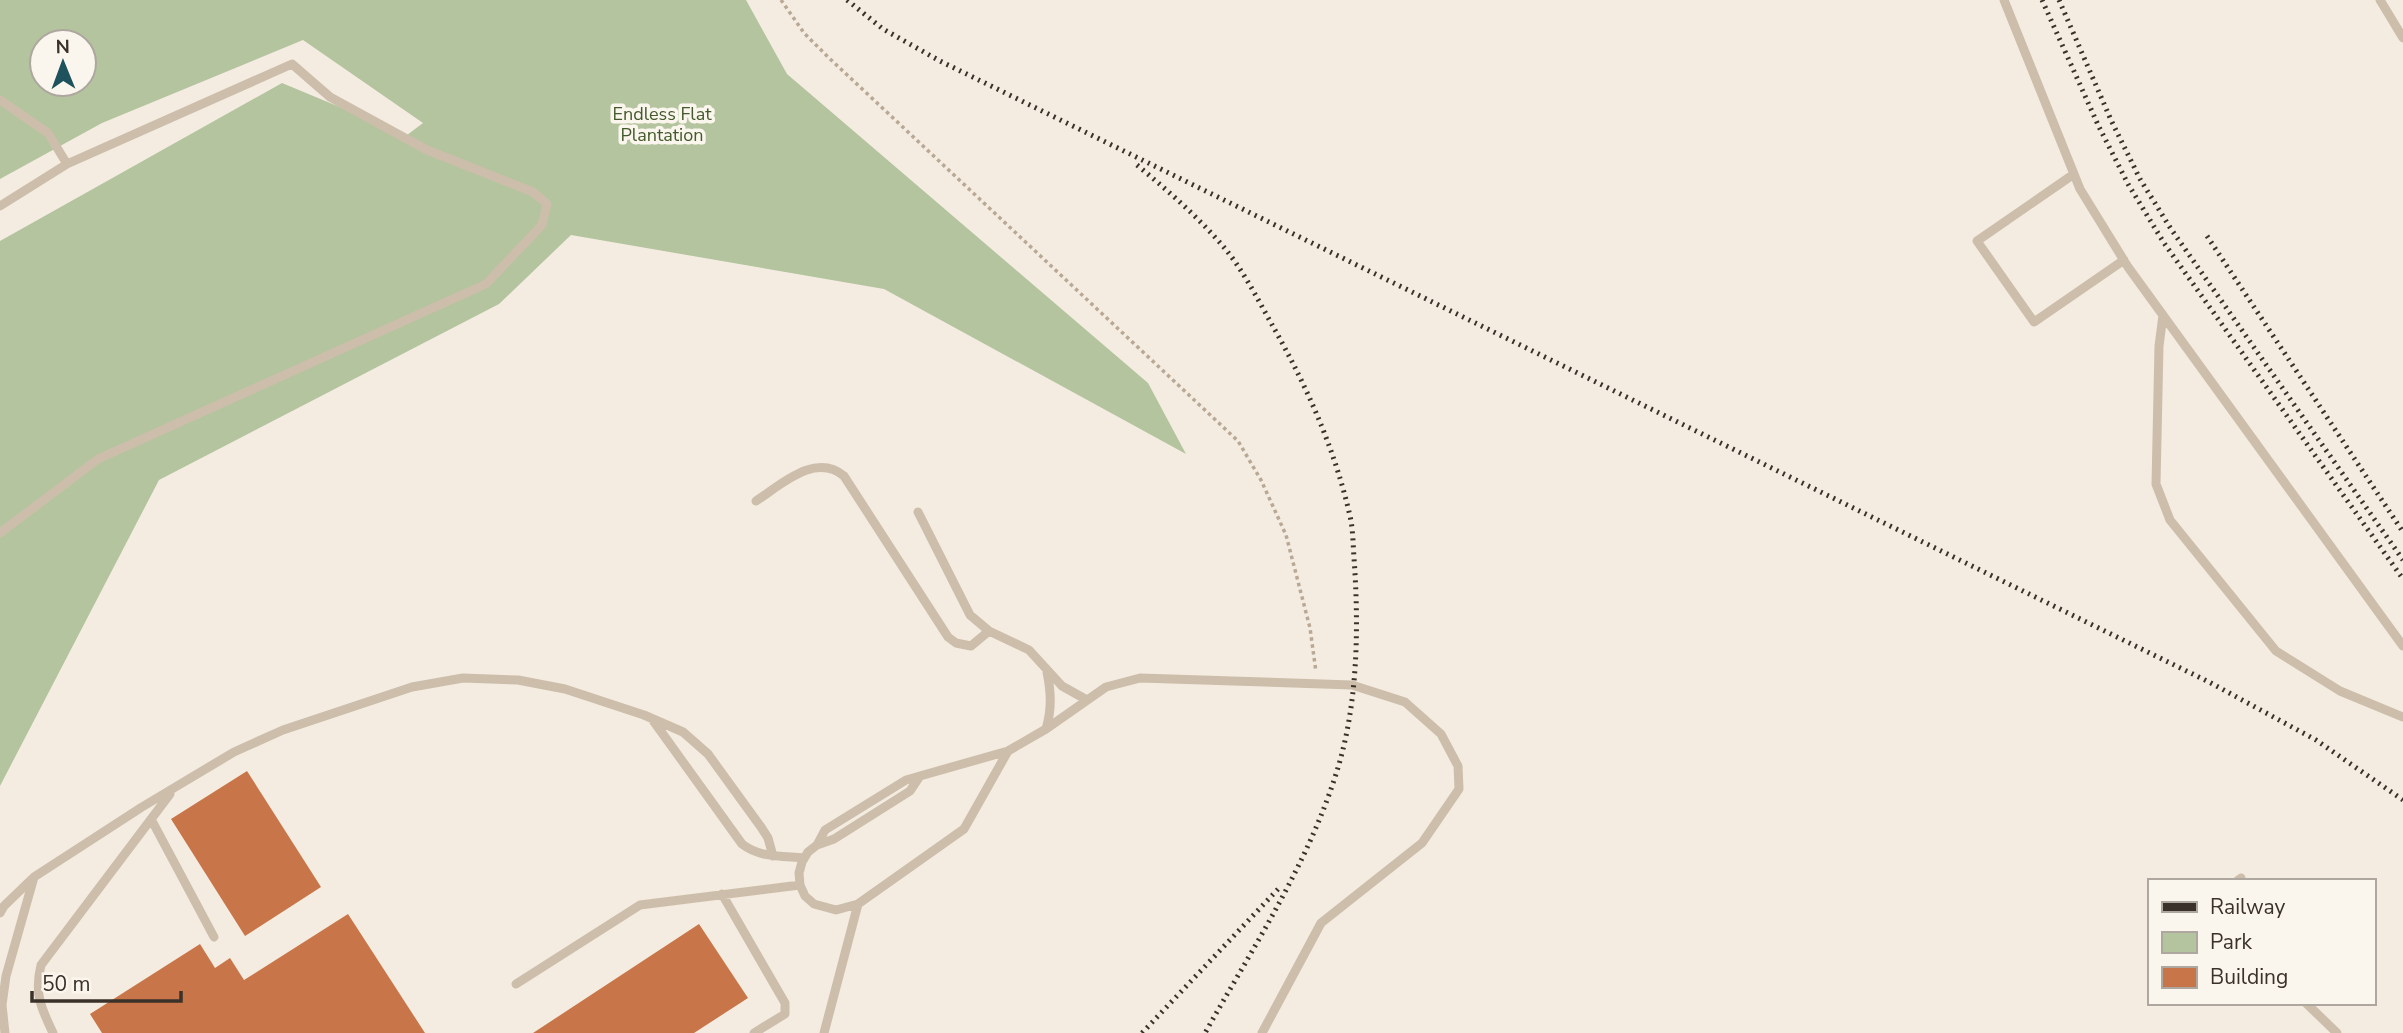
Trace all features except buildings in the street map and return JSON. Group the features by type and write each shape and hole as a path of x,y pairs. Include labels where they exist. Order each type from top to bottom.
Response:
{"lane":[{"path":"2004,0 2074,174 2097,219 2163,315 2403,646"},
{"path":"2380,0 2403,38"},
{"path":"0,206 67,164 292,64 330,97 427,150 533,192 547,204 542,225 486,284 98,459 0,533"},
{"path":"0,100 48,133 67,164"},
{"path":"2074,174 1977,241 2034,322 2124,260"},
{"path":"2163,315 2159,346 2156,484 2169,520 2276,651 2340,691 2403,717"},
{"path":"756,501 811,468 829,467 838,471 844,476 948,637 956,643 971,646 989,631"},
{"path":"918,512 970,615 989,631 1029,650 1062,686 1087,700"},
{"path":"1046,671 1051,698 1046,729"},
{"path":"0,913 34,877 234,752 283,730 412,687 463,678 519,680 565,689 651,718 683,732 708,754 761,827 768,838 773,856"},
{"path":"1008,751 964,829 858,904 836,911 814,904 805,896 799,873 804,858 817,845 825,831 906,780 1008,751 1046,729 1106,687 1140,678 1352,685 1405,702 1441,734 1458,766 1459,789 1422,843 1321,923 1262,1033"},
{"path":"651,718 737,840 754,852 804,858"},
{"path":"53,1033 36,986 41,965 174,789"},
{"path":"150,819 214,937"},
{"path":"5,1033 2,1005 6,976 34,877"},
{"path":"516,984 640,905 800,885"},
{"path":"722,894 785,1003 785,1014 754,1033"},
{"path":"824,1033 858,904"},
{"path":"2308,1005 2337,1033"}],"path":[{"path":"780,0 804,33 828,57 1238,441 1261,480 1286,534 1310,628 1318,684"}],"green space":[{"name":"Endless Flat Plantation","path":"0,0 746,0 787,74 1148,383 1186,454 884,289 571,235 499,304 159,480 0,786 0,241 282,83 407,135 423,123 303,40 102,123 0,179"}],"railway":[{"path":"847,0 883,29 940,61 2209,682 2316,740 2403,800"},
{"path":"2042,0 2099,127 2128,184 2164,243 2403,579"},
{"path":"2059,0 2140,179 2171,229 2403,560"},
{"path":"1137,165 1212,234 1230,254 1250,286 1287,352 1319,420 1344,491 1353,537 1355,667 1349,721 1336,774 1324,808 1294,874 1205,1033"},
{"path":"2207,236 2403,532"},
{"path":"1142,1033 1280,887"}]}
